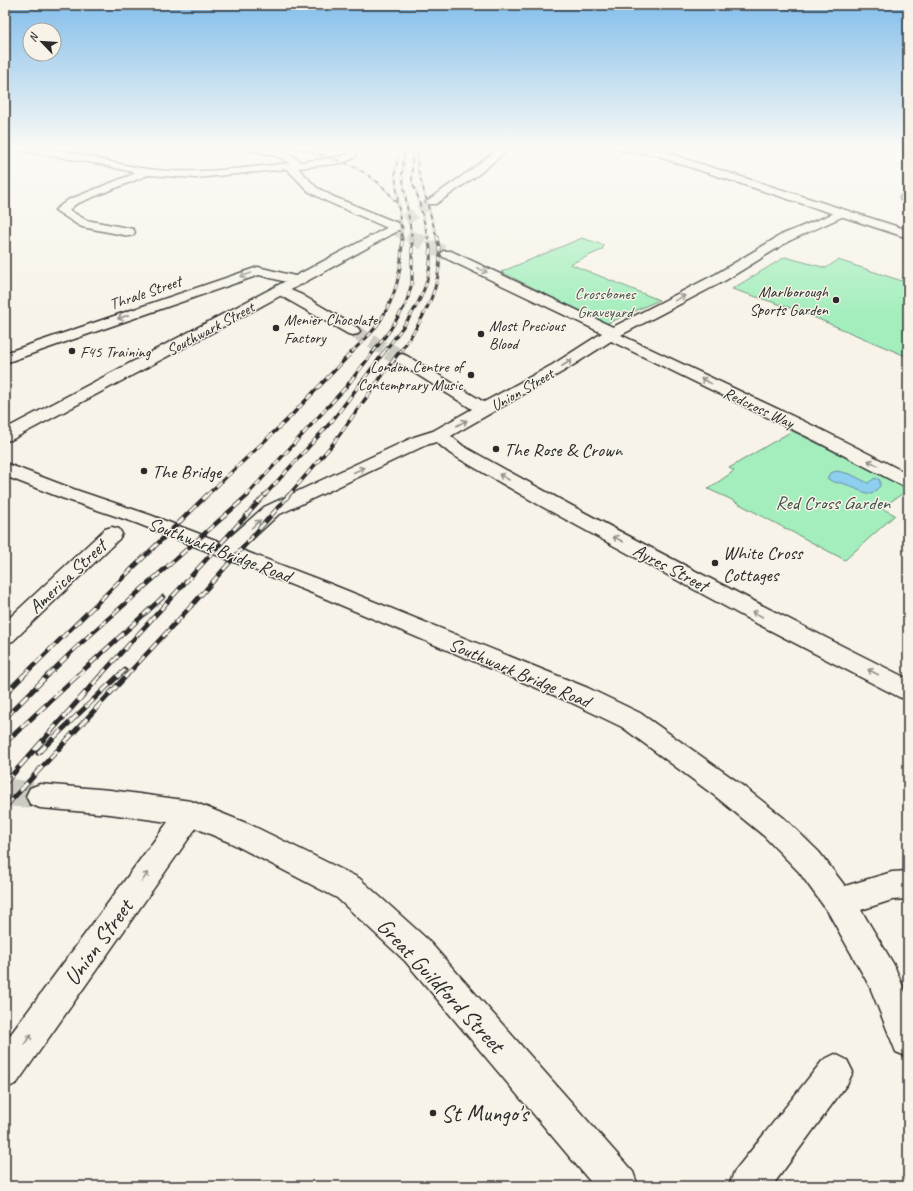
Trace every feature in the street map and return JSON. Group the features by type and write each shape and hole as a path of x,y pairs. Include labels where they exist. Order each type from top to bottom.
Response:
{"street":[{"path":"70,204 61,210 82,223 129,232"},
{"name":"Southwark Street","path":"5,436 298,281 394,228 340,204"},
{"path":"814,204 908,234"},
{"name":"Union Street","path":"227,551 270,510 420,441 439,435 558,368 612,334 721,278 785,238 842,213"},
{"name":"Redcross Way","path":"447,254 816,434 908,481"},
{"name":"Thrale Street","path":"5,358 258,271 298,281"},
{"path":"281,290 353,331"},
{"path":"402,359 485,410"},
{"name":"Ayres Street","path":"439,435 456,450 548,502 758,614 908,690"},
{"name":"Southwark Bridge Road","path":"5,469 69,494 143,519 227,551 529,674 579,695 631,720 725,788 769,823 809,862 839,902 882,977 908,1040"},
{"name":"America Street","path":"5,635 112,534"},
{"name":"Great Guildford Street","path":"40,796 110,802 191,813 241,834 348,888 416,950 619,1186"},
{"name":"Union Street","path":"5,1070 191,813"},
{"path":"839,902 892,886 908,885"},
{"path":"748,1186 835,1072"}],"green space":[{"name":"Crossbones Graveyard","path":"582,238 604,245 602,250 570,264 659,300 606,324 501,272"},
{"name":"Marlborough Sports Garden","path":"785,257 826,268 838,260 908,283 908,357 797,310 732,289"},
{"name":"Red Cross Garden","path":"792,431 908,488 908,490 881,508 895,515 845,560 728,498 708,489 734,471 729,468"}],"water":[{"path":"837,471 850,474 868,483 875,478 880,480 880,486 872,494 842,483 834,482 827,478 830,473"}],"tunnel":[{"path":"392,229 430,204"},
{"path":"392,229 413,238"},
{"path":"411,237 447,254"},
{"path":"353,331 390,352"},
{"path":"388,351 402,359"},
{"path":"5,792 40,796"}],"railway":[{"path":"398,204 402,238"},
{"path":"407,204 412,238"},
{"path":"420,204 428,238"},
{"path":"427,204 437,238"},
{"path":"384,352 412,313 426,285 430,254 428,237"},
{"path":"400,352 425,313 436,283 440,253 437,237"},
{"path":"353,351 375,328 393,296 401,262 402,238"},
{"path":"373,352 390,330 406,304 412,283 412,238"},
{"path":"206,496 287,420 353,351"},
{"path":"246,496 346,387 374,351"},
{"path":"264,496 332,421 385,351"},
{"path":"288,496 332,445 400,351"},
{"path":"23,676 207,495"},
{"path":"47,676 81,643 248,495"},
{"path":"100,676 265,495"},
{"path":"126,676 194,603 289,495"},
{"path":"77,676 163,597"},
{"path":"118,676 125,670"},
{"path":"5,743 78,675"},
{"path":"5,783 101,675"},
{"path":"38,753 119,675"},
{"path":"5,807 127,675"},
{"path":"5,694 23,676"},
{"path":"5,718 47,676"}],"place":[{"name":"Marlborough Sports Garden","path":"836,300"},
{"name":"Menier Chocolate Factory","path":"276,328"},
{"name":"Most Precious Blood","path":"481,334"},
{"name":"F45 Training","path":"72,351"},
{"name":"London Centre of Contemprary Music","path":"471,375"},
{"name":"The Rose & Crown","path":"496,449"},
{"name":"The Bridge","path":"144,471"},
{"name":"White Cross Cottages","path":"715,563"},
{"name":"St Mungo's","path":"433,1113"}]}
